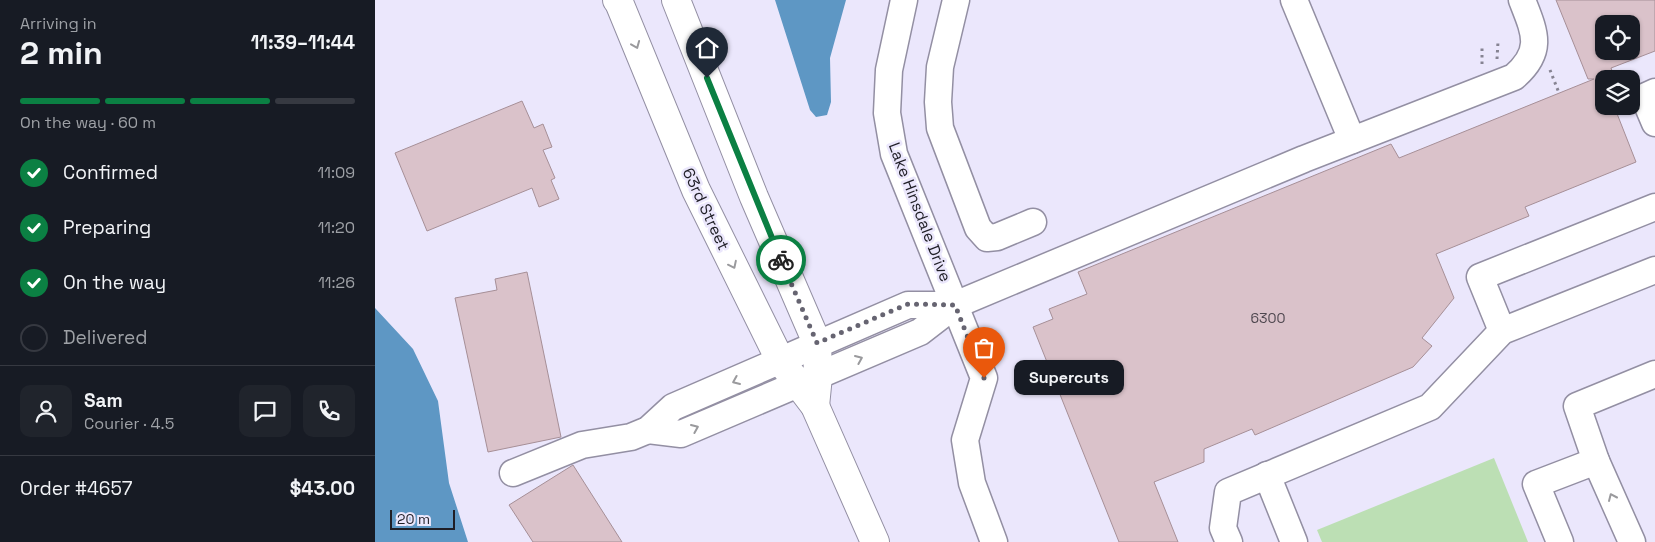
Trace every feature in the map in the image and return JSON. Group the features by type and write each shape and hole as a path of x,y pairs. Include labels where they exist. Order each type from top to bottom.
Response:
{"main road":[{"name":"63rd Street","path":"618,0 696,190 780,360 808,381 815,406 875,542"},
{"path":"676,0 754,197 817,343 808,381"}],"street":[{"name":"Lake Hinsdale Drive","path":"904,0 889,70 889,121 895,154 984,378 965,440 972,483 994,542"},
{"path":"956,0 940,67 938,102 940,128 978,228 987,238 997,237 1033,222"},
{"path":"1293,0 1352,140"},
{"path":"513,473 582,445 631,437 648,430 681,434 920,332 955,305 1352,140 1514,77 1528,65 1534,47 1533,29 1522,0"},
{"path":"1655,92 1643,97 1655,123"},
{"path":"1502,331 1480,277 1655,207"},
{"path":"1229,542 1223,528 1228,492 1430,406 1502,331 1655,270"},
{"name":"Lake Hinsdale Drive","path":"648,430 673,407 908,304 955,305"},
{"path":"1631,542 1596,461 1577,406 1655,374"},
{"path":"1560,542 1536,484 1596,461"},
{"path":"1267,475 1294,542"}],"path":[{"path":"1497,60 1498,42"},
{"path":"1482,47 1482,69"},
{"path":"1549,67 1559,93"}],"green space":[{"path":"1494,458 1528,542 1322,542 1317,530"}],"water":[{"path":"775,0 846,0 830,58 831,102 827,115 816,117 810,110"},
{"path":"375,308 413,349 438,401 449,483 468,542 375,542"}],"building":[{"path":"1556,0 1655,0 1655,51 1640,57 1640,15 1595,15 1595,60 1632,60 1611,68 1612,70 1595,70 1595,115 1618,115 1636,162 1525,207 1529,216 1436,254 1454,298 1422,338 1432,346 1413,367 1255,435 1252,429 1204,449 1204,462 1154,482 1178,542 1119,542 1033,327 1053,319 1049,309 1087,294 1078,272 1391,144 1399,158 1594,79 1588,79"},
{"path":"522,101 534,128 543,124 552,147 543,150 555,178 551,180 559,199 539,207 532,188 427,231 395,153"},
{"path":"527,272 561,437 488,452 455,298 497,290 495,279"},
{"path":"573,465 622,542 533,542 509,505"}],"way so far":[{"path":"781,260 817,343 908,304 955,305 984,378"}],"place":[{"name":"Supercuts","path":"984,378"}],"route":[{"path":"707,78 781,260"}]}
